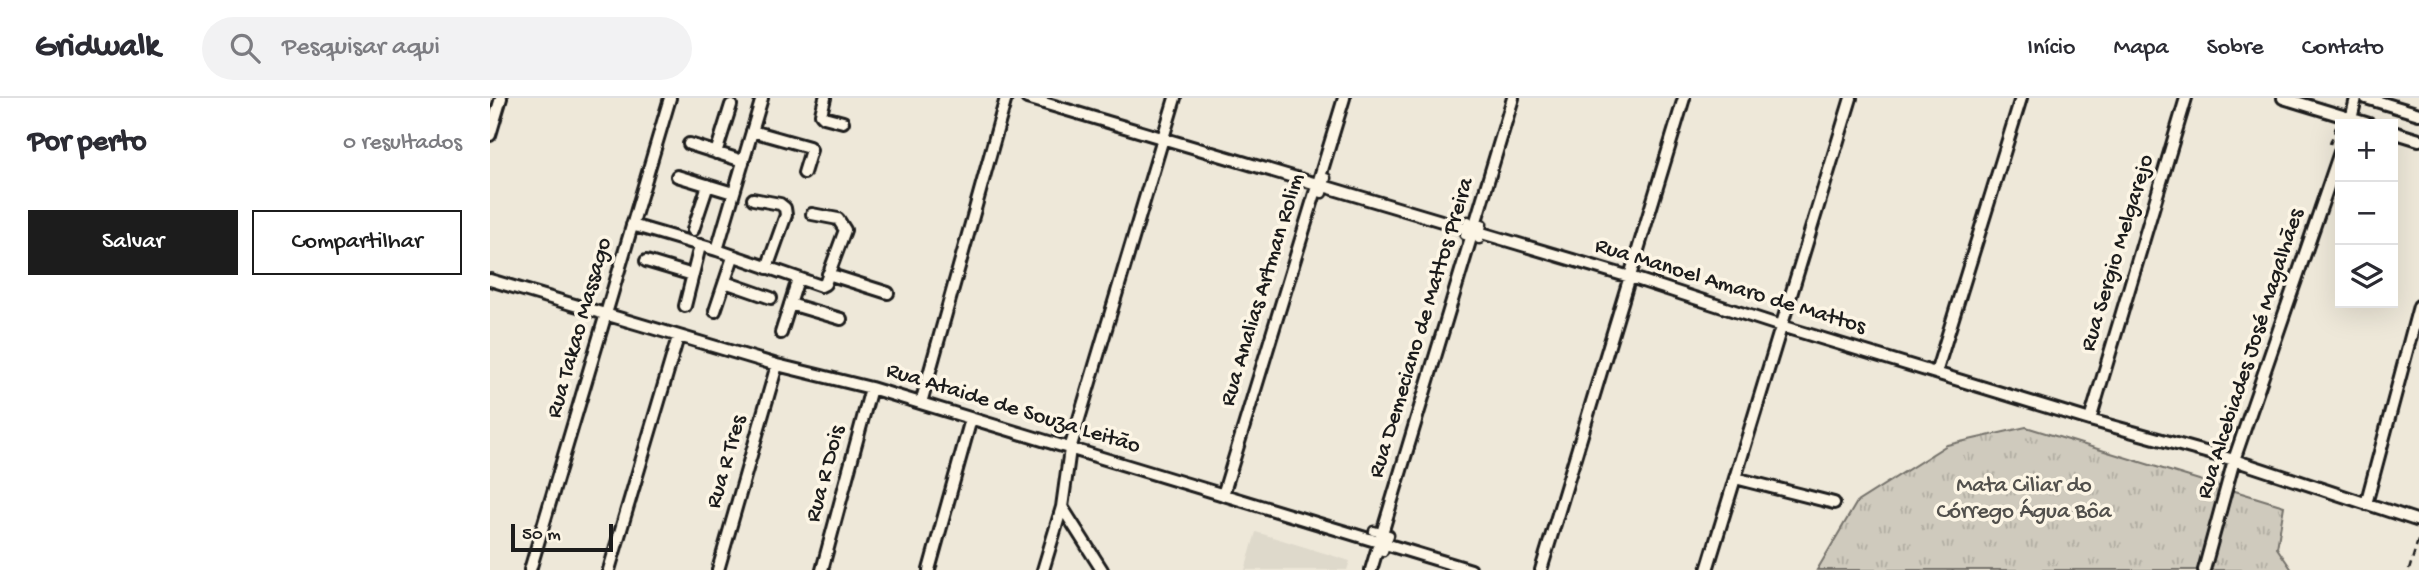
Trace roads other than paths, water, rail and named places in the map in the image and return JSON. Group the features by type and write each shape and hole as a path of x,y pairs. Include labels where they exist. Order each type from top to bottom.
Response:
{"street":[{"path":"490,135 500,98"},
{"name":"Rua Takao Massago","path":"530,570 670,98"},
{"path":"717,250 762,98"},
{"path":"825,98 821,114 843,122"},
{"path":"921,403 1006,98"},
{"name":"Rua Manoel Amaro de Mattos","path":"1027,98 1625,275 1781,327 2090,420 2234,460 2419,521"},
{"path":"1043,570 1062,507 1070,449 1175,98"},
{"name":"Rua Analias Artman Rolim","path":"1223,495 1323,185 1344,98"},
{"name":"Rua Demeciano de Mattos Preira","path":"1371,570 1513,98"},
{"path":"1541,570 1625,275 1684,98"},
{"path":"1707,570 1852,98"},
{"path":"1936,373 2021,98"},
{"name":"Rua Sergio Melgarejo","path":"2090,420 2186,98"},
{"path":"2283,98 2342,119"},
{"path":"2352,119 2356,98"},
{"path":"2366,98 2419,114"},
{"path":"716,153 731,105"},
{"path":"752,131 809,147 811,150 804,173"},
{"path":"2398,134 2419,140"},
{"path":"689,144 743,161"},
{"name":"Rua Alcebiades José Magalhães","path":"2204,570 2234,460 2335,167"},
{"path":"677,176 733,193"},
{"path":"693,230 708,185"},
{"path":"753,199 780,204 785,208 786,215 767,268"},
{"path":"632,225 717,250 821,286 825,284 845,230 838,219 812,214"},
{"path":"685,306 700,246"},
{"path":"715,311 733,257"},
{"path":"646,261 692,275"},
{"path":"828,274 888,293"},
{"name":"Rua Ataide de Souza Leitão","path":"490,279 678,337 871,388 1381,540 1471,570"},
{"path":"781,333 798,279"},
{"path":"725,282 771,298"},
{"path":"790,304 841,319"},
{"path":"2366,504 2419,306"},
{"path":"609,570 678,337"},
{"name":"Rua R Tres","path":"718,570 777,365"},
{"name":"Rua R Dois","path":"822,570 871,388"},
{"path":"929,570 971,419"},
{"path":"1735,478 1833,503"},
{"path":"1062,507 1102,570"}],"park label":[{"name":"Mata Ciliar do Córrego Água Bôa","path":"2024,499"}]}
